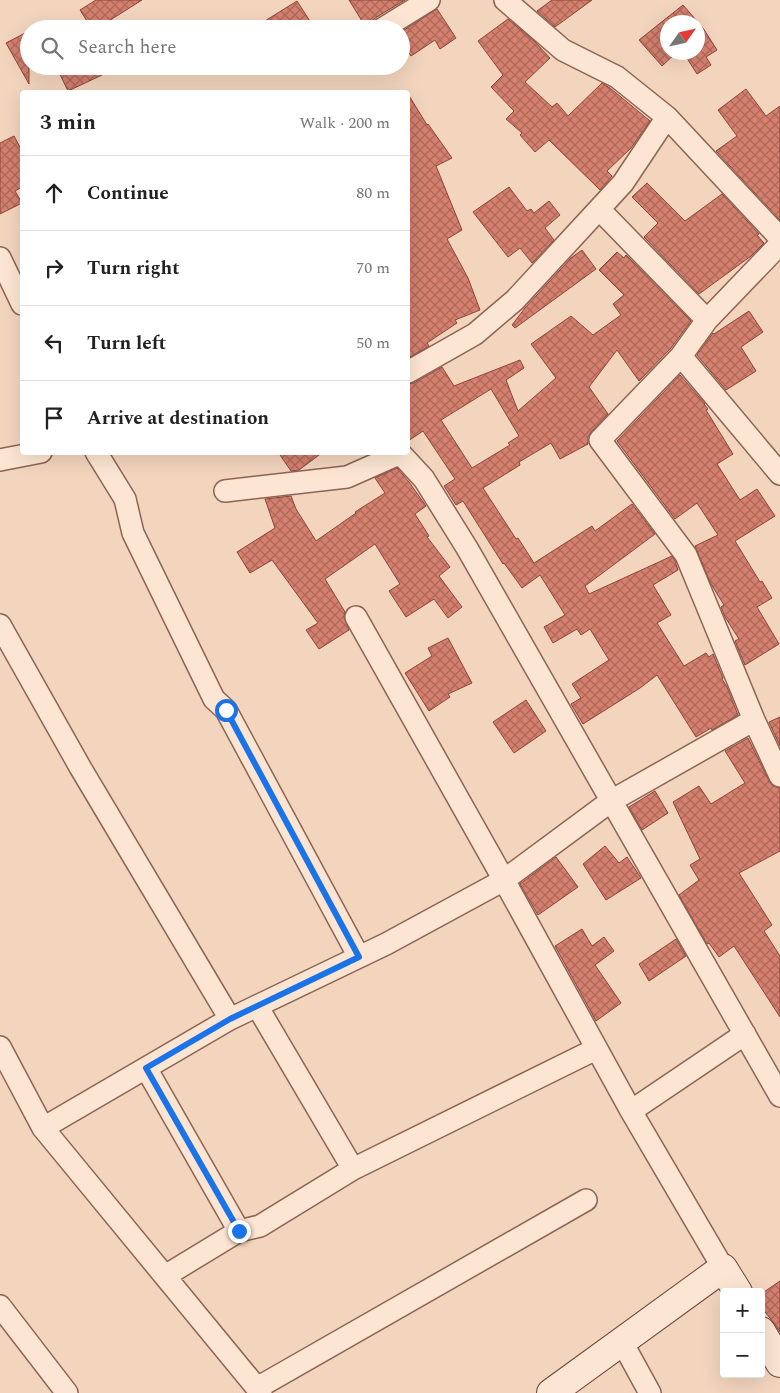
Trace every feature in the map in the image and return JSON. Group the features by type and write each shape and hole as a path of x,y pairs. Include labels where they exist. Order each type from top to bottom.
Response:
{"street":[{"path":"397,20 429,0"},
{"path":"505,0 563,50 617,77 667,116 780,238"},
{"path":"410,371 475,334 515,300 622,183 667,116"},
{"path":"599,209 707,320"},
{"path":"780,244 707,320 682,356 600,440 686,555 754,720 780,776"},
{"path":"0,258 20,300"},
{"path":"682,356 780,474"},
{"path":"0,460 26,455"},
{"path":"98,455 125,499 134,533 214,699 226,710 359,957"},
{"path":"225,491 347,477 395,455"},
{"path":"401,455 424,479 467,548 780,1096"},
{"path":"356,618 504,880 631,1111 736,1288"},
{"path":"0,625 80,767 230,1019"},
{"path":"43,1128 230,1019 386,944 504,880 611,801 754,720"},
{"path":"257,1006 353,1169"},
{"path":"631,1111 745,1034"},
{"path":"0,1047 43,1128 259,1390 586,1200"},
{"path":"165,1276 239,1231 260,1226 353,1169 596,1049"},
{"path":"146,1068 239,1231"},
{"path":"551,1393 723,1268"},
{"path":"0,1306 67,1393"},
{"path":"762,1333 780,1363"},
{"path":"622,1342 650,1393"}],"building":[{"path":"96,0 142,0 110,20 86,20 80,10"},
{"path":"349,0 405,0 373,20 361,20"},
{"path":"552,0 592,0 555,27 537,11"},
{"path":"297,1 309,20 266,20"},
{"path":"683,5 692,15 670,15"},
{"path":"437,9 456,38 440,49 435,40 411,56 410,26"},
{"path":"508,19 535,42 550,58 525,82 552,107 557,103 568,116 602,83 650,121 631,148 607,171 612,176 600,190 549,140 535,152 520,135 522,133 506,119 514,111 491,87 503,75 478,41"},
{"path":"660,23 660,60 668,60 662,66 639,40"},
{"path":"705,31 717,50 706,57 711,65 697,74 688,60 705,60"},
{"path":"20,36 20,68 6,43"},
{"path":"24,75 29,75 29,84"},
{"path":"60,75 102,75 70,90 68,90"},
{"path":"746,89 766,116 780,106 780,220 716,151 737,136 718,110"},
{"path":"410,97 427,125 452,158 436,166 462,230 447,239 468,278 480,310 455,320 457,323 427,343 429,346 410,357"},
{"path":"14,136 20,147 20,188 15,191 20,200 20,204 0,214 0,143"},
{"path":"647,183 685,221 722,194 759,234 757,235 764,243 751,256 699,294 644,237 658,223 632,197"},
{"path":"509,187 527,211 531,209 534,213 549,201 560,215 545,228 554,240 532,263 520,248 508,257 473,212"},
{"path":"582,250 596,269 515,328 512,325 525,308 571,258"},
{"path":"617,252 624,258 626,255 691,321 671,348 639,381 617,350 589,387 608,414 591,432 588,437 588,444 560,459 551,443 519,462 520,465 483,488 534,563 592,526 595,531 632,504 655,534 585,586 589,594 672,556 678,570 653,585 671,615 657,623 684,666 706,653 709,657 713,654 738,715 696,737 657,675 583,724 571,704 581,698 572,684 609,660 590,629 581,635 577,629 553,643 544,627 565,615 540,575 522,588 503,564 463,501 456,505 444,486 455,479 423,431 410,440 410,384 442,367 454,386 520,360 524,368 506,380 518,411 556,378 531,344 571,316 593,335 621,315 613,304 624,295 599,270","holes":["491,389 519,436 508,443 510,445 472,468 441,420"]},
{"path":"749,311 763,332 741,347 756,371 726,390 697,355 713,333"},
{"path":"680,375 705,404 708,409 706,410 733,454 717,464 740,500 757,489 775,516 735,541 772,598 757,607 779,644 745,665 735,641 739,639 725,617 721,607 724,605 711,584 695,546 718,535 697,503 675,519 617,441"},
{"path":"280,455 319,455 299,470 291,471"},
{"path":"397,468 426,506 415,514 429,536 427,537 450,567 439,576 462,607 448,618 434,599 406,617 389,591 400,584 375,544 325,579 345,612 344,617 349,630 319,649 306,630 318,623 272,560 250,573 237,552 275,528 265,499 291,496 296,509 316,541 355,512 385,493 375,478"},
{"path":"448,638 472,683 448,694 450,697 429,711 405,673 432,656 428,648"},
{"path":"526,700 546,731 514,753 493,722"},
{"path":"780,717 780,746 769,722"},
{"path":"748,738 769,781 773,786 780,788 780,851 739,873 772,925 764,931 780,956 780,1017 734,946 719,957 709,943 707,944 679,895 699,880 690,865 700,859 673,802 699,786 711,804 745,783 725,751"},
{"path":"655,791 668,813 642,830 629,807"},
{"path":"605,846 619,863 627,857 641,878 606,900 583,864"},
{"path":"556,857 578,887 538,915 520,884"},
{"path":"582,929 592,946 604,937 614,951 595,965 621,1003 596,1021 555,946"},
{"path":"676,939 686,956 649,981 639,964"},
{"path":"780,1281 780,1332 765,1312 765,1291"}],"route":[{"path":"226,710 359,957 230,1019 146,1068 239,1231"}]}
